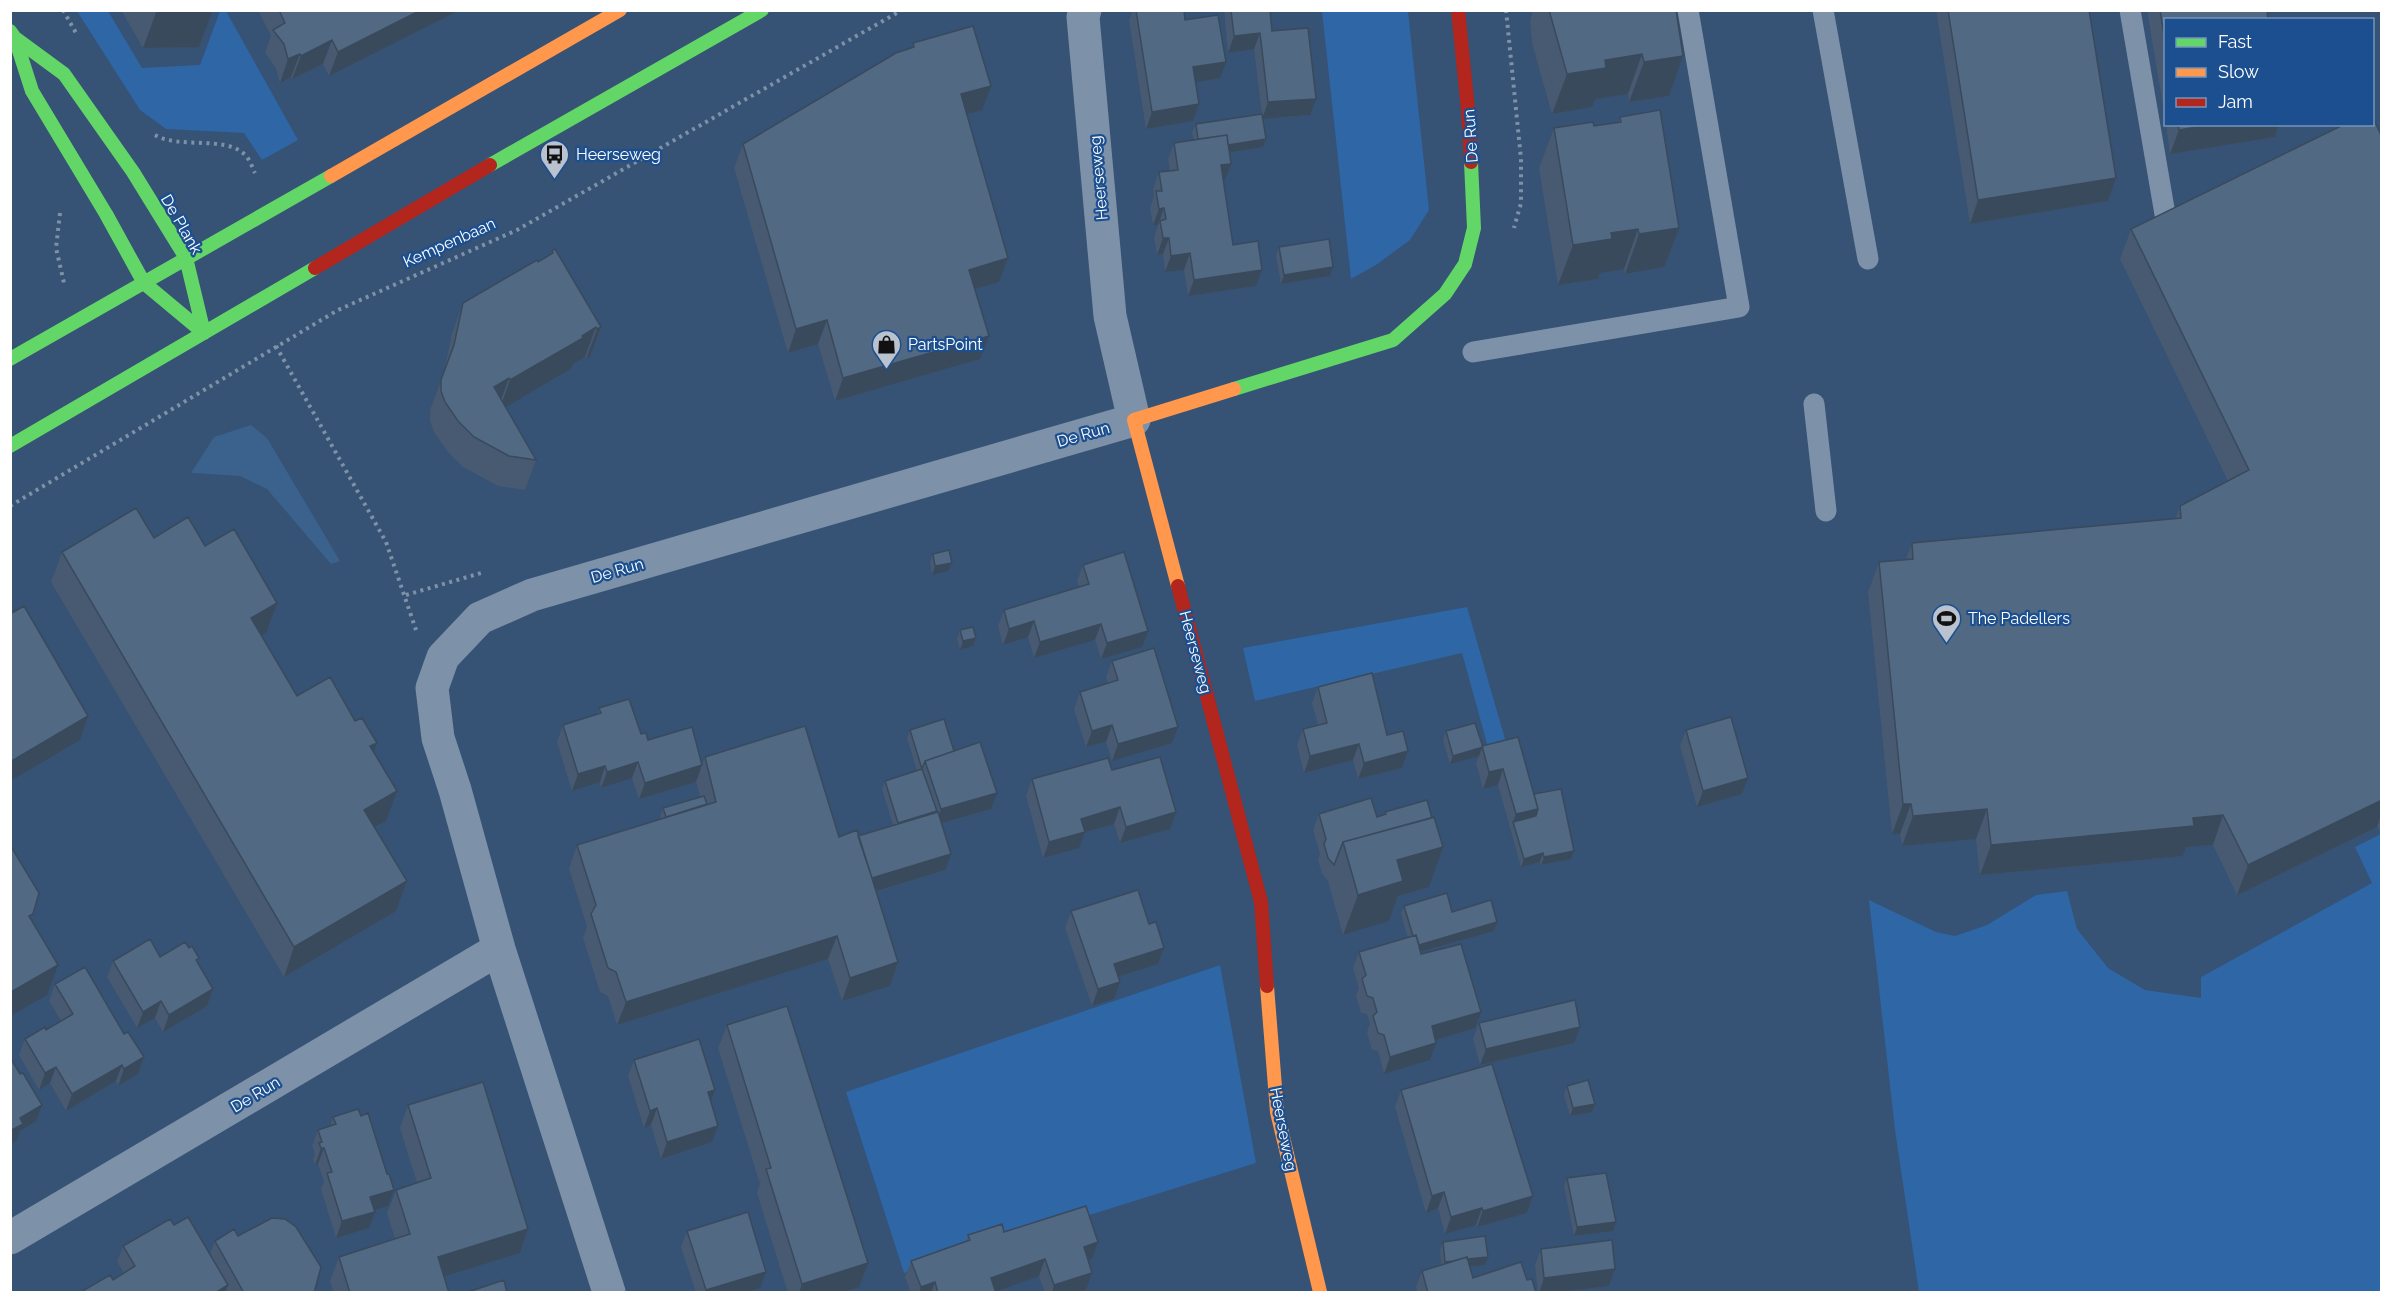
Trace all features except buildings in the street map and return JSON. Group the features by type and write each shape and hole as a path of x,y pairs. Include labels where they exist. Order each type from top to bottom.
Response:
{"street":[{"path":"10,359 620,10"},
{"path":"10,446 465,180 762,10"},
{"name":"Heerseweg","path":"1084,10 1110,316 1134,420 1261,902 1277,1112 1320,1293"},
{"name":"De Run","path":"609,1293 500,950 438,738 432,688 443,657 480,618 532,595 1134,420 1393,340 1445,294 1465,264 1474,228 1468,110 1458,10"},
{"name":"De Plank","path":"13,34 64,75 133,172 186,258 204,333"},
{"name":"De Plank","path":"13,34 32,91 106,214 144,283 204,333"},
{"name":"De Run","path":"10,1238 500,950"}],"lane":[{"path":"1473,352 1739,308 1688,10"},
{"path":"1823,10 1868,259"},
{"path":"2130,10 2166,220"},
{"path":"1814,404 1826,511"}],"path":[{"path":"63,10 81,41"},
{"name":"Kempenbaan","path":"10,506 338,310 517,230 902,10"},
{"path":"149,131 158,137 195,144 228,145 244,153 275,208"},
{"path":"60,209 56,248 64,282 83,317"},
{"path":"314,270 338,310"},
{"path":"276,346 386,542 406,595 420,643 443,657"},
{"path":"125,378 151,421"},
{"path":"406,595 485,571"}],"shaded area":[{"path":"77,11 108,11 142,68 200,65 220,11 226,11 298,140 262,160 244,133 166,129 140,110"},
{"path":"1322,11 1408,11 1429,210 1410,240 1376,265 1351,279"},
{"path":"251,425 267,438 340,561 331,564 267,489 240,476 191,473 214,437"},
{"path":"1467,607 1509,753 1491,758 1462,653 1255,701 1243,648"},
{"path":"2381,834 2381,1292 1919,1292 1895,1130 1869,900 1936,932 1955,936 1987,925 2036,895 2067,891 2077,929 2108,968 2145,990 2201,998 2201,977 2372,883 2355,847"},
{"path":"1220,965 1256,1163 904,1273 846,1092"}],"traffic: fast":[{"path":"490,165 762,10"},
{"path":"10,31 15,38 32,91 106,214 144,283 204,333"},
{"path":"15,38 64,74 133,172 186,258 204,333"},
{"path":"1234,389 1393,340 1445,294 1465,264 1474,228 1471,162"},
{"path":"10,359 331,176"},
{"path":"10,446 315,268"}],"traffic: slow":[{"path":"331,176 620,10"},
{"path":"1178,586 1134,420 1234,389"},
{"path":"1267,986 1277,1112 1320,1292"}],"traffic: jam":[{"path":"1458,10 1471,162"},
{"path":"315,268 490,165"},
{"path":"1178,586 1261,902 1267,986"}],"place":[{"name":"Heerseweg","path":"555,180"},
{"name":"PartsPoint","path":"887,370"},
{"name":"The Padellers","path":"1947,644"}]}
